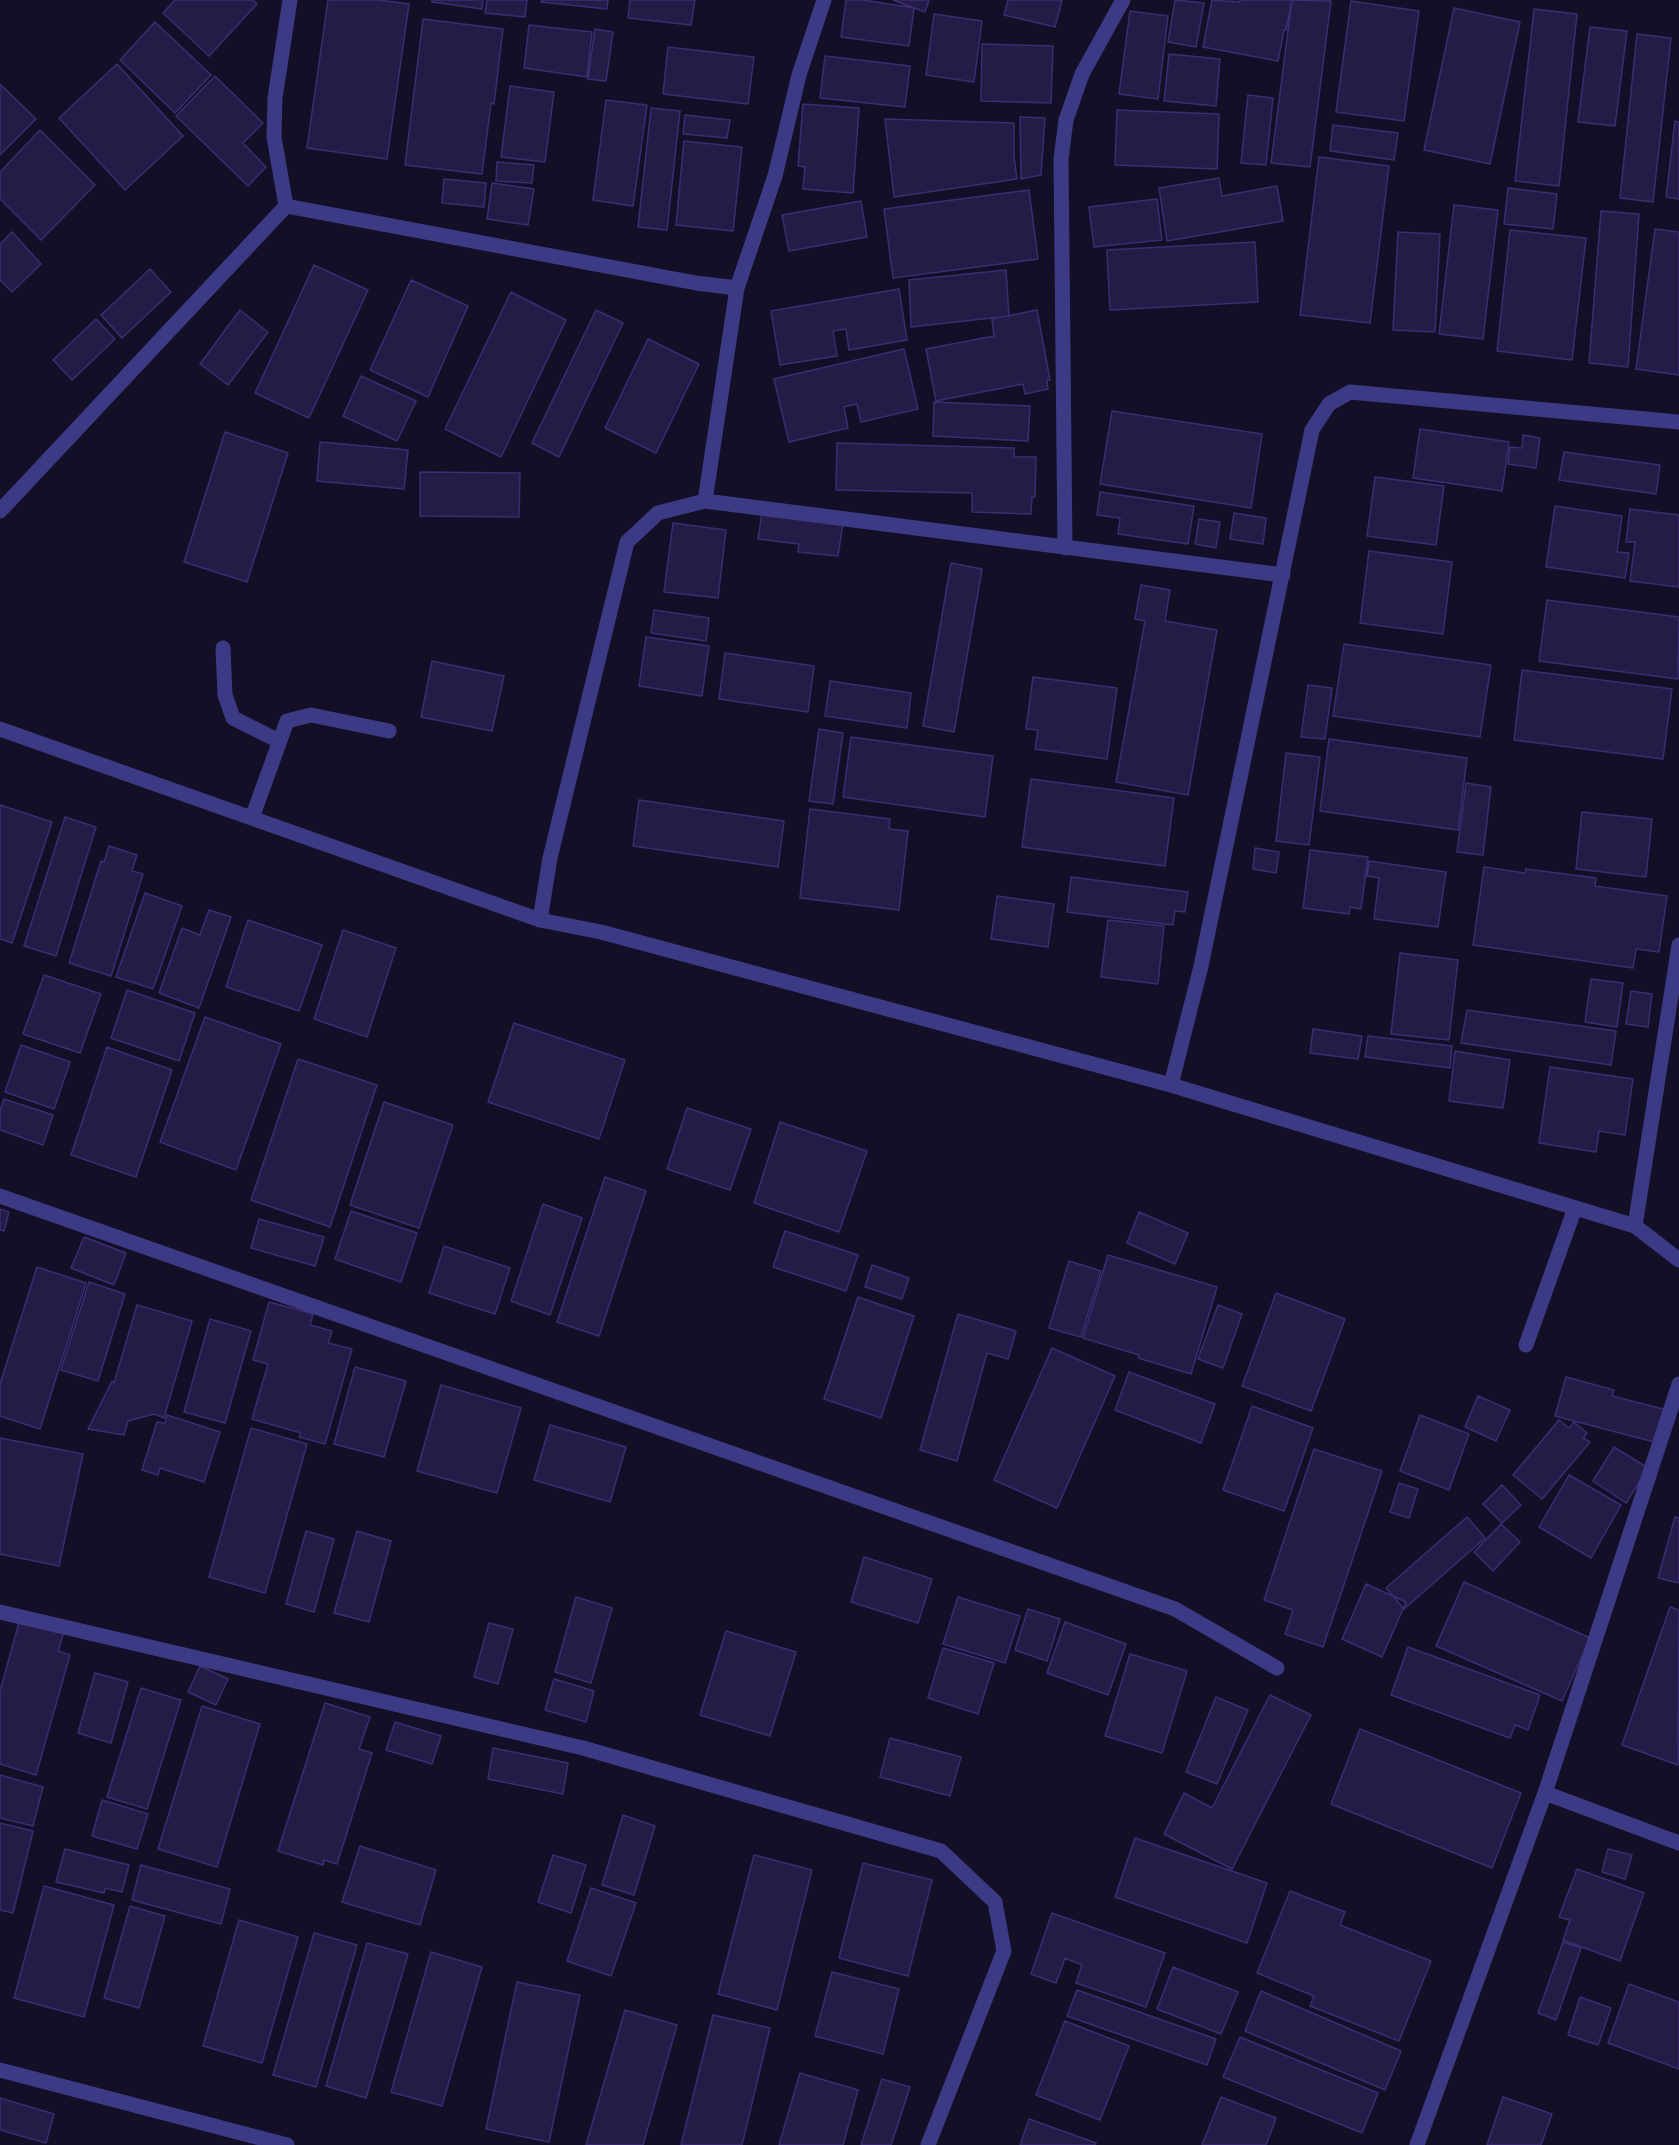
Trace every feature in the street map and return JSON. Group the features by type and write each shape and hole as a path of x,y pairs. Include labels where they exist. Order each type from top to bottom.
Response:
{"street":[{"path":"286,206 274,137 275,98 290,0"},
{"path":"705,501 737,288 774,176 799,75 824,0"},
{"path":"1065,548 1061,159 1066,120 1082,74 1123,0"},
{"path":"286,206 696,284 737,288"},
{"path":"0,511 286,206"},
{"path":"1171,1085 1202,966 1312,430 1329,404 1350,392 1679,422"},
{"path":"540,920 550,858 627,542 658,513 705,501 1283,575"},
{"path":"223,648 225,695 233,718 279,741"},
{"path":"252,818 287,721 310,715 389,731"},
{"path":"0,729 540,920 601,932 1171,1085 1635,1226 1679,1260"},
{"path":"1635,1226 1679,945"},
{"path":"0,1196 1175,1609 1277,1668"},
{"path":"1526,1345 1575,1208"},
{"path":"1417,2145 1545,1792 1679,1384"},
{"path":"0,1611 583,1748 941,1851 995,1902 1004,1951 928,2145"},
{"path":"1545,1792 1679,1843"},
{"path":"0,2070 287,2145"}],"building":[{"path":"175,0 253,0 257,4 209,56 163,13"},
{"path":"328,0 379,0 409,4 387,159 307,148"},
{"path":"432,0 483,0 482,9 432,2"},
{"path":"487,0 527,0 525,17 485,13"},
{"path":"542,0 608,0 607,9 541,2"},
{"path":"630,0 695,0 691,25 628,18"},
{"path":"846,0 863,0 914,8 909,46 841,37"},
{"path":"893,0 929,0 925,12"},
{"path":"1008,0 1062,0 1055,27 1004,15"},
{"path":"1175,0 1204,3 1196,47 1168,42"},
{"path":"1212,0 1240,2 1240,0 1292,0 1278,61 1203,47"},
{"path":"1292,0 1331,1 1310,167 1271,163"},
{"path":"1351,1 1419,11 1404,121 1336,112"},
{"path":"1454,8 1520,22 1490,164 1424,150"},
{"path":"1534,9 1577,14 1559,186 1515,181"},
{"path":"1130,11 1168,16 1158,99 1119,94"},
{"path":"934,14 982,21 974,82 926,75"},
{"path":"423,19 503,29 494,104 491,103 482,174 405,165"},
{"path":"155,22 211,75 175,113 120,60"},
{"path":"529,25 592,32 587,77 524,68"},
{"path":"1590,27 1627,31 1615,126 1578,122"},
{"path":"595,29 613,32 606,81 588,79"},
{"path":"1637,34 1671,38 1653,202 1620,198"},
{"path":"982,44 1053,46 1051,103 981,101"},
{"path":"668,47 754,57 748,104 663,94"},
{"path":"1169,54 1220,59 1216,106 1164,101"},
{"path":"825,56 910,66 905,107 820,98"},
{"path":"117,64 183,136 125,190 59,118"},
{"path":"215,76 263,123 243,143 266,167 248,186 176,116"},
{"path":"0,84 36,119 0,155"},
{"path":"510,86 554,92 545,162 501,157"},
{"path":"1248,95 1273,98 1266,165 1241,163"},
{"path":"606,100 647,105 633,206 593,200"},
{"path":"803,104 859,108 853,193 803,189 805,167 798,166"},
{"path":"651,108 680,111 667,230 638,227"},
{"path":"1117,110 1219,114 1217,169 1115,165"},
{"path":"685,115 730,120 727,138 683,134"},
{"path":"1020,117 1045,118 1041,175 1021,179"},
{"path":"885,119 1014,123 1017,179 894,197"},
{"path":"1675,121 1679,122 1679,199 1666,197"},
{"path":"1333,125 1398,133 1394,160 1330,151"},
{"path":"40,130 95,185 41,240 0,199 0,172"},
{"path":"684,141 742,147 733,231 676,225"},
{"path":"1319,157 1389,166 1370,323 1300,315"},
{"path":"497,162 534,165 532,183 496,181"},
{"path":"1219,178 1222,196 1277,186 1283,221 1167,241 1159,188"},
{"path":"444,179 486,183 484,207 442,203"},
{"path":"492,183 534,189 528,225 487,219"},
{"path":"1508,188 1557,194 1553,229 1504,224"},
{"path":"1029,190 1038,259 893,278 884,209"},
{"path":"1157,199 1162,240 1094,247 1089,207"},
{"path":"861,201 867,237 789,251 782,215"},
{"path":"1454,205 1498,210 1483,339 1439,334"},
{"path":"1601,211 1639,214 1628,367 1589,363"},
{"path":"1655,229 1679,232 1679,375 1636,369"},
{"path":"1510,230 1586,238 1572,360 1497,351"},
{"path":"12,232 41,264 12,292 0,280 0,244"},
{"path":"1398,232 1440,234 1435,332 1393,330"},
{"path":"1255,242 1258,302 1110,310 1107,250"},
{"path":"314,265 368,290 309,418 255,393"},
{"path":"150,269 171,292 122,338 101,315"},
{"path":"1006,270 1009,316 911,327 909,280"},
{"path":"411,280 468,306 428,397 370,370"},
{"path":"899,289 907,340 849,350 846,329 833,331 837,356 780,365 771,311"},
{"path":"511,292 566,320 501,457 445,429"},
{"path":"240,310 268,332 228,385 200,364"},
{"path":"596,310 623,323 559,457 532,443"},
{"path":"1037,310 1050,380 1047,380 1048,389 1025,394 1023,384 936,401 926,349 994,336 992,319"},
{"path":"96,319 115,339 72,380 53,360"},
{"path":"648,339 699,364 656,453 605,428"},
{"path":"904,349 918,409 861,422 857,404 844,407 848,428 789,442 774,379"},
{"path":"361,376 416,401 397,441 343,416"},
{"path":"934,402 1030,406 1028,441 933,436"},
{"path":"1112,411 1262,434 1251,508 1100,484"},
{"path":"1420,429 1509,442 1502,491 1413,478"},
{"path":"225,432 288,453 247,582 184,562"},
{"path":"1523,435 1540,438 1536,468 1508,464 1510,447 1522,448"},
{"path":"320,442 408,450 404,489 317,481"},
{"path":"837,443 1014,448 1014,457 1036,457 1035,497 1032,497 1031,514 972,512 972,493 836,490"},
{"path":"1564,452 1660,465 1656,494 1559,480"},
{"path":"420,472 520,473 519,517 420,516"},
{"path":"1375,477 1444,486 1436,545 1367,536"},
{"path":"1100,492 1194,506 1188,544 1118,534 1120,518 1097,515"},
{"path":"1555,506 1622,516 1617,552 1629,553 1625,578 1546,567"},
{"path":"1630,509 1679,515 1679,587 1630,581 1635,542 1626,542"},
{"path":"762,513 843,523 838,556 798,552 799,544 758,539"},
{"path":"1234,513 1266,518 1263,544 1230,539"},
{"path":"1199,519 1220,522 1216,548 1195,544"},
{"path":"673,523 726,530 718,598 664,592"},
{"path":"1369,551 1452,562 1443,634 1360,623"},
{"path":"951,563 982,569 954,732 923,726"},
{"path":"1141,585 1170,590 1165,621 1217,630 1188,795 1116,782 1145,621 1135,619"},
{"path":"1547,600 1679,617 1678,679 1539,661"},
{"path":"654,610 709,618 706,641 651,633"},
{"path":"646,637 709,646 702,696 639,686"},
{"path":"1344,644 1491,665 1480,737 1333,716"},
{"path":"725,653 814,666 808,712 719,699"},
{"path":"432,661 504,676 492,731 421,717"},
{"path":"1522,670 1672,689 1663,759 1514,740"},
{"path":"1033,677 1117,688 1107,759 1035,749 1038,730 1026,729"},
{"path":"830,681 911,693 907,728 825,716"},
{"path":"1308,685 1332,688 1325,739 1301,737"},
{"path":"819,729 843,733 833,804 809,801"},
{"path":"851,737 993,756 985,817 843,797"},
{"path":"1329,739 1467,758 1458,830 1320,811"},
{"path":"1286,753 1320,757 1309,845 1276,841"},
{"path":"1031,779 1174,798 1165,866 1022,847"},
{"path":"1466,783 1491,787 1483,855 1457,852"},
{"path":"639,800 784,821 778,867 633,846"},
{"path":"0,805 52,822 12,943 0,939"},
{"path":"810,809 890,819 889,829 908,831 899,910 800,898"},
{"path":"1582,812 1652,819 1646,877 1576,869"},
{"path":"65,817 96,827 56,956 24,946"},
{"path":"109,846 137,855 132,871 143,874 111,976 69,963 101,861 104,862"},
{"path":"1255,848 1279,852 1276,873 1253,869"},
{"path":"1310,850 1368,857 1361,909 1350,907 1349,914 1303,908"},
{"path":"1369,861 1446,872 1438,927 1374,919 1379,878 1367,876"},
{"path":"1484,867 1525,873 1526,869 1596,878 1595,886 1667,896 1659,952 1636,949 1633,968 1473,945"},
{"path":"1071,877 1188,892 1185,912 1175,911 1173,925 1067,912"},
{"path":"145,893 182,906 153,989 116,977"},
{"path":"997,896 1054,904 1048,947 991,939"},
{"path":"209,910 231,917 199,1008 159,993 182,928 200,935"},
{"path":"248,920 322,945 299,1011 226,987"},
{"path":"1108,920 1164,926 1158,984 1101,977"},
{"path":"343,930 396,948 367,1037 314,1019"},
{"path":"1400,953 1458,960 1449,1040 1391,1034"},
{"path":"44,975 101,994 80,1053 23,1034"},
{"path":"1591,979 1623,983 1617,1027 1585,1022"},
{"path":"127,990 195,1013 179,1061 111,1038"},
{"path":"1631,991 1652,994 1648,1027 1626,1024"},
{"path":"1467,1010 1616,1031 1611,1065 1461,1043"},
{"path":"205,1017 281,1044 236,1170 160,1142"},
{"path":"514,1023 625,1060 599,1139 488,1102"},
{"path":"1313,1029 1362,1036 1358,1059 1310,1053"},
{"path":"1368,1036 1452,1046 1450,1068 1365,1057"},
{"path":"21,1045 70,1062 54,1109 5,1092"},
{"path":"107,1047 172,1070 136,1177 71,1155"},
{"path":"1455,1051 1510,1060 1503,1108 1449,1101"},
{"path":"298,1059 377,1085 330,1227 251,1200"},
{"path":"1550,1067 1633,1079 1625,1135 1599,1131 1596,1152 1539,1143"},
{"path":"4,1099 53,1115 43,1145 0,1130 0,1111"},
{"path":"384,1102 453,1125 419,1228 350,1205"},
{"path":"687,1108 751,1129 730,1190 667,1169"},
{"path":"780,1122 867,1151 839,1232 754,1203"},
{"path":"605,1177 646,1191 599,1336 557,1322"},
{"path":"543,1204 582,1218 550,1315 511,1301"},
{"path":"0,1209 9,1212 4,1231 0,1230"},
{"path":"351,1211 417,1233 401,1282 335,1259"},
{"path":"1139,1212 1188,1233 1175,1264 1127,1243"},
{"path":"259,1219 324,1237 315,1266 251,1248"},
{"path":"785,1231 858,1255 846,1291 773,1267"},
{"path":"84,1237 126,1253 114,1285 71,1268"},
{"path":"444,1246 510,1268 495,1314 429,1293"},
{"path":"1108,1255 1217,1287 1191,1374 1083,1338"},
{"path":"1069,1261 1101,1271 1081,1337 1049,1328"},
{"path":"872,1265 909,1278 902,1299 865,1287"},
{"path":"37,1267 86,1283 40,1429 0,1416 0,1384"},
{"path":"89,1282 125,1294 98,1381 61,1370"},
{"path":"1276,1293 1345,1319 1311,1411 1242,1386"},
{"path":"858,1297 914,1316 881,1418 824,1399"},
{"path":"269,1302 313,1314 310,1325 332,1331 328,1343 352,1349 325,1444 299,1437 301,1433 252,1419 268,1364 253,1360"},
{"path":"137,1305 192,1321 164,1418 154,1414 128,1421 124,1435 88,1429 112,1381 114,1383"},
{"path":"1218,1305 1242,1314 1223,1368 1198,1359"},
{"path":"958,1314 1016,1331 1008,1359 987,1353 957,1461 920,1450"},
{"path":"210,1319 251,1331 225,1423 184,1412"},
{"path":"1052,1348 1115,1376 1057,1508 994,1480"},
{"path":"355,1367 406,1381 384,1457 334,1444"},
{"path":"1129,1372 1215,1404 1201,1443 1115,1410"},
{"path":"1566,1377 1614,1390 1612,1396 1667,1410 1658,1443 1555,1416"},
{"path":"441,1385 521,1408 497,1493 417,1471"},
{"path":"1478,1396 1510,1410 1496,1441 1465,1427"},
{"path":"1252,1406 1313,1428 1284,1511 1223,1490"},
{"path":"167,1415 220,1432 204,1482 160,1468 158,1475 142,1470 157,1422 165,1423"},
{"path":"1420,1415 1469,1434 1449,1490 1400,1471"},
{"path":"1559,1420 1569,1428 1574,1422 1587,1433 1583,1438 1590,1442 1542,1499 1513,1475"},
{"path":"550,1425 626,1447 610,1502 534,1480"},
{"path":"251,1428 307,1444 265,1593 209,1577"},
{"path":"0,1438 83,1454 59,1566 0,1554"},
{"path":"1614,1447 1648,1468 1626,1503 1593,1481"},
{"path":"1314,1449 1382,1471 1323,1647 1285,1634 1293,1610 1264,1600"},
{"path":"1569,1475 1621,1505 1591,1558 1539,1527"},
{"path":"1399,1483 1418,1489 1409,1518 1390,1512"},
{"path":"1502,1485 1521,1505 1502,1523 1483,1504"},
{"path":"1467,1517 1485,1538 1404,1609 1386,1588"},
{"path":"1675,1517 1679,1518 1679,1583 1658,1578"},
{"path":"1501,1524 1520,1542 1493,1571 1474,1552"},
{"path":"306,1531 334,1539 314,1612 286,1604"},
{"path":"357,1531 391,1541 369,1622 334,1613"},
{"path":"864,1557 932,1579 918,1623 851,1602"},
{"path":"1464,1582 1590,1638 1562,1701 1436,1646"},
{"path":"1366,1584 1406,1602 1382,1657 1342,1639"},
{"path":"576,1597 612,1608 591,1683 555,1672"},
{"path":"958,1597 1020,1616 1005,1663 943,1644"},
{"path":"1670,1607 1679,1610 1678,1765 1622,1745"},
{"path":"1028,1609 1060,1619 1047,1661 1015,1650"},
{"path":"20,1619 64,1632 58,1651 70,1655 36,1775 0,1764 0,1691"},
{"path":"1065,1622 1126,1644 1108,1695 1047,1673"},
{"path":"489,1623 513,1629 498,1684 474,1677"},
{"path":"726,1631 796,1652 770,1736 700,1715"},
{"path":"1408,1647 1540,1695 1528,1730 1515,1725 1510,1738 1391,1695"},
{"path":"943,1648 994,1663 978,1714 928,1698"},
{"path":"1130,1654 1187,1671 1162,1753 1105,1736"},
{"path":"200,1666 228,1679 216,1705 188,1692"},
{"path":"95,1673 128,1682 111,1743 78,1733"},
{"path":"554,1679 594,1691 586,1722 545,1710"},
{"path":"141,1688 181,1700 147,1809 107,1797"},
{"path":"1270,1695 1311,1715 1232,1869 1164,1834 1184,1793 1212,1808"},
{"path":"1216,1697 1248,1710 1217,1784 1186,1772"},
{"path":"325,1703 370,1717 359,1749 372,1753 337,1864 324,1860 323,1865 278,1851"},
{"path":"202,1706 260,1724 217,1867 158,1849"},
{"path":"395,1722 441,1736 432,1764 386,1750"},
{"path":"1360,1729 1521,1793 1492,1868 1331,1804"},
{"path":"890,1738 961,1757 950,1796 880,1777"},
{"path":"493,1748 568,1763 563,1794 488,1779"},
{"path":"0,1775 43,1787 33,1826 0,1818"},
{"path":"102,1800 148,1814 137,1849 92,1836"},
{"path":"623,1815 655,1826 634,1895 602,1885"},
{"path":"0,1823 33,1831 13,1913 0,1910"},
{"path":"1135,1838 1267,1883 1247,1943 1115,1897"},
{"path":"360,1846 436,1870 420,1925 342,1902"},
{"path":"65,1849 129,1865 122,1892 105,1888 104,1893 56,1882"},
{"path":"1608,1849 1632,1855 1625,1879 1602,1872"},
{"path":"553,1855 586,1865 571,1913 538,1902"},
{"path":"754,1855 812,1870 777,2010 718,1994"},
{"path":"863,1863 932,1880 908,1976 839,1958"},
{"path":"141,1865 230,1889 221,1924 132,1900"},
{"path":"1577,1869 1644,1893 1620,1961 1563,1940 1570,1920 1559,1917"},
{"path":"44,1886 114,1905 84,2017 14,1998"},
{"path":"591,1888 636,1903 611,1976 567,1961"},
{"path":"1290,1891 1345,1912 1340,1925 1431,1961 1399,2041 1310,2006 1314,1996 1257,1973"},
{"path":"130,1906 165,1916 139,2008 104,1998"},
{"path":"1052,1913 1165,1953 1146,2007 1076,1983 1082,1965 1065,1958 1056,1983 1031,1974"},
{"path":"239,1920 298,1937 262,2063 203,2046"},
{"path":"314,1933 357,1945 316,2087 273,2075"},
{"path":"1563,1942 1581,1948 1556,2020 1538,2013"},
{"path":"367,1943 408,1954 366,2098 326,2086"},
{"path":"431,1952 482,1967 442,2106 391,2092"},
{"path":"1173,1967 1238,1992 1221,2034 1157,2009"},
{"path":"832,1972 899,1989 883,2054 815,2036"},
{"path":"517,1982 580,1995 549,2142 486,2129"},
{"path":"1629,1984 1679,2002 1679,2069 1608,2043"},
{"path":"1077,1990 1216,2039 1207,2065 1067,2016"},
{"path":"1261,1991 1401,2051 1385,2090 1245,2031"},
{"path":"1580,1997 1611,2008 1598,2045 1568,2035"},
{"path":"625,2010 677,2025 643,2145 586,2145"},
{"path":"713,2015 770,2028 742,2145 681,2145"},
{"path":"1065,2021 1129,2046 1100,2120 1036,2095"},
{"path":"1240,2037 1378,2093 1362,2133 1223,2077"},
{"path":"800,2073 858,2090 843,2145 779,2145"},
{"path":"882,2079 910,2087 891,2145 861,2145"},
{"path":"1221,2097 1276,2118 1266,2145 1202,2145"},
{"path":"1503,2097 1552,2114 1541,2145 1487,2145"},
{"path":"0,2098 54,2114 46,2143 0,2130"},
{"path":"1029,2119 1096,2143 1095,2145 1020,2145"}]}
